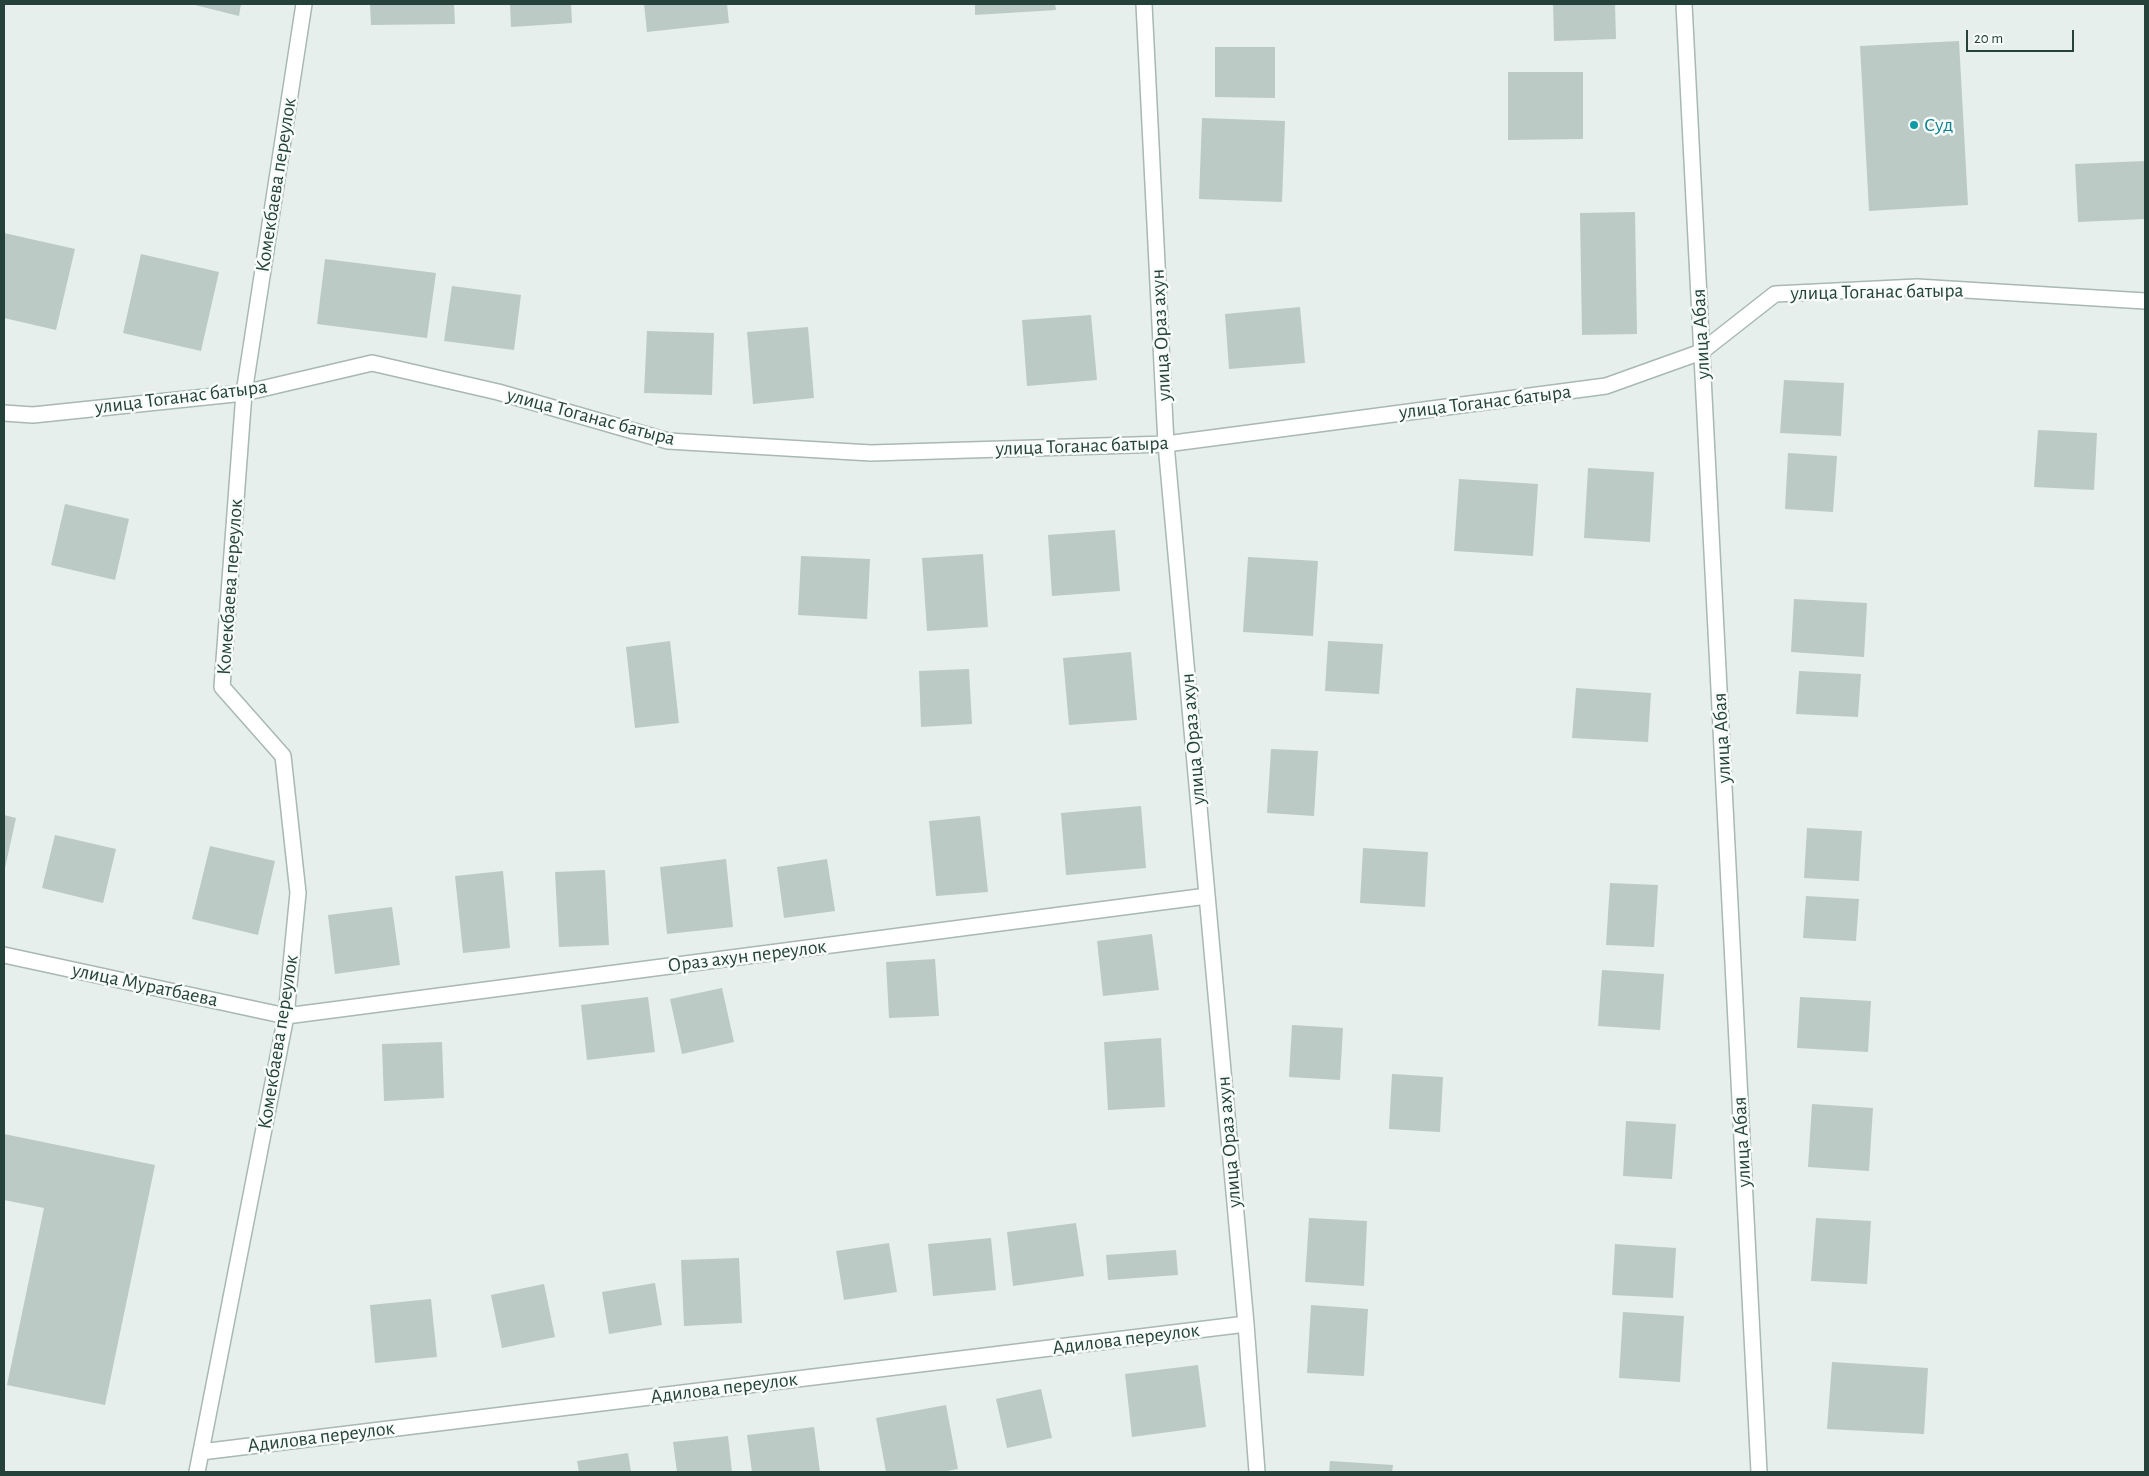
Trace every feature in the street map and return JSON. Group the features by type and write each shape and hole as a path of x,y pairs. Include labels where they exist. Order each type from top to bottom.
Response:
{"street":[{"name":"Комекбаева переулок","path":"197,1472 286,1016 298,893 283,756 222,687 244,393 304,4"},
{"name":"улица Ораз ахун","path":"1144,4 1166,444 1246,1324 1257,1472"},
{"name":"улица Абая","path":"1684,4 1759,1472"},
{"name":"улица Тоганас батыра","path":"4,413 33,415 244,393 372,363 498,392 668,441 871,453 1166,444 1606,386 1701,352 1775,294 1917,287 2145,301"},
{"name":"Ораз ахун переулок","path":"286,1016 1207,896"},
{"name":"улица Муратбаева","path":"4,955 286,1016"},
{"name":"Адилова переулок","path":"201,1452 1246,1324"}],"building":[{"path":"191,4 241,4 239,16"},
{"path":"370,4 454,4 455,24 371,25"},
{"path":"510,4 571,4 572,23 511,27"},
{"path":"644,4 727,4 729,23 647,32"},
{"path":"975,4 1055,4 1056,10 975,15"},
{"path":"1553,4 1615,4 1616,39 1554,41"},
{"name":"Суд","path":"1959,41 1968,205 1869,211 1860,46"},
{"path":"1215,47 1275,47 1275,98 1215,97"},
{"path":"1508,72 1583,72 1583,139 1508,140"},
{"path":"1202,118 1285,121 1282,202 1199,199"},
{"path":"2145,161 2145,219 2078,222 2075,164"},
{"path":"1635,212 1637,334 1582,335 1580,213"},
{"path":"4,233 75,249 56,330 4,318"},
{"path":"141,254 219,272 201,351 123,333"},
{"path":"325,259 436,273 427,338 317,324"},
{"path":"452,286 521,295 514,350 444,341"},
{"path":"1300,307 1305,363 1229,369 1225,314"},
{"path":"1091,315 1097,380 1027,386 1022,320"},
{"path":"808,327 814,398 753,404 747,332"},
{"path":"647,331 714,333 712,395 644,393"},
{"path":"1784,380 1844,383 1841,436 1780,433"},
{"path":"2038,430 2097,433 2094,490 2034,487"},
{"path":"1788,453 1837,456 1833,512 1785,509"},
{"path":"1588,468 1654,472 1650,542 1584,538"},
{"path":"1459,479 1538,484 1533,556 1454,551"},
{"path":"65,504 129,519 115,580 51,565"},
{"path":"1115,530 1120,591 1052,596 1048,535"},
{"path":"983,554 988,627 927,631 922,558"},
{"path":"801,556 870,559 867,619 798,615"},
{"path":"1248,557 1318,561 1313,636 1243,632"},
{"path":"1794,599 1867,603 1864,657 1791,652"},
{"path":"670,641 679,723 635,728 626,647"},
{"path":"1328,641 1383,644 1379,694 1325,691"},
{"path":"1131,652 1137,720 1069,725 1063,658"},
{"path":"969,669 972,724 921,727 919,671"},
{"path":"1799,671 1861,674 1858,717 1796,714"},
{"path":"1576,688 1651,693 1648,742 1572,738"},
{"path":"1271,749 1318,751 1314,816 1267,813"},
{"path":"1141,806 1146,868 1066,875 1061,813"},
{"path":"4,815 16,818 5,868 4,868"},
{"path":"980,816 988,892 936,896 929,821"},
{"path":"1807,828 1862,831 1859,881 1804,878"},
{"path":"55,835 116,849 103,903 42,888"},
{"path":"210,846 275,861 258,935 192,919"},
{"path":"1363,848 1428,852 1425,907 1360,903"},
{"path":"726,859 733,927 667,934 660,867"},
{"path":"827,859 835,911 784,918 777,867"},
{"path":"605,870 609,945 559,947 555,872"},
{"path":"503,871 510,948 463,953 455,876"},
{"path":"1610,883 1658,885 1654,947 1606,945"},
{"path":"1806,896 1859,899 1856,941 1803,938"},
{"path":"392,907 400,965 335,974 328,915"},
{"path":"1152,934 1159,990 1103,996 1097,941"},
{"path":"935,959 939,1016 889,1018 886,962"},
{"path":"1602,970 1664,974 1660,1030 1598,1026"},
{"path":"722,988 734,1042 682,1054 670,999"},
{"path":"648,997 655,1052 587,1060 581,1005"},
{"path":"1800,997 1871,1001 1868,1052 1797,1048"},
{"path":"1292,1025 1343,1028 1340,1080 1289,1077"},
{"path":"1161,1038 1165,1107 1108,1110 1104,1042"},
{"path":"442,1042 444,1098 384,1101 382,1044"},
{"path":"1392,1074 1443,1077 1440,1132 1389,1129"},
{"path":"1812,1104 1873,1108 1869,1171 1808,1167"},
{"path":"1626,1121 1676,1124 1672,1179 1623,1176"},
{"path":"4,1134 155,1165 105,1405 7,1385 44,1208 4,1200"},
{"path":"1309,1218 1367,1221 1364,1286 1305,1282"},
{"path":"1816,1218 1871,1221 1867,1284 1811,1281"},
{"path":"1076,1223 1084,1276 1013,1286 1007,1232"},
{"path":"991,1238 996,1290 933,1296 928,1244"},
{"path":"889,1243 897,1292 844,1300 836,1251"},
{"path":"1615,1244 1676,1248 1673,1298 1612,1295"},
{"path":"1176,1250 1178,1275 1108,1280 1106,1255"},
{"path":"739,1258 742,1323 684,1326 681,1260"},
{"path":"655,1283 662,1325 609,1334 602,1292"},
{"path":"544,1284 555,1337 502,1348 491,1295"},
{"path":"431,1299 437,1357 375,1363 370,1305"},
{"path":"1311,1305 1368,1309 1364,1376 1307,1373"},
{"path":"1623,1312 1684,1316 1680,1382 1619,1378"},
{"path":"1832,1362 1928,1368 1924,1434 1827,1429"},
{"path":"1198,1365 1206,1427 1132,1437 1125,1374"},
{"path":"1041,1389 1052,1438 1007,1448 996,1399"},
{"path":"946,1405 958,1469 941,1472 886,1472 876,1418"},
{"path":"814,1427 820,1472 752,1472 747,1435"},
{"path":"728,1436 732,1472 677,1472 673,1442"},
{"path":"628,1453 631,1472 579,1472 577,1461"},
{"path":"1330,1461 1393,1465 1392,1472 1329,1472"}],"place":[{"name":"Суд","path":"1914,125"}]}
